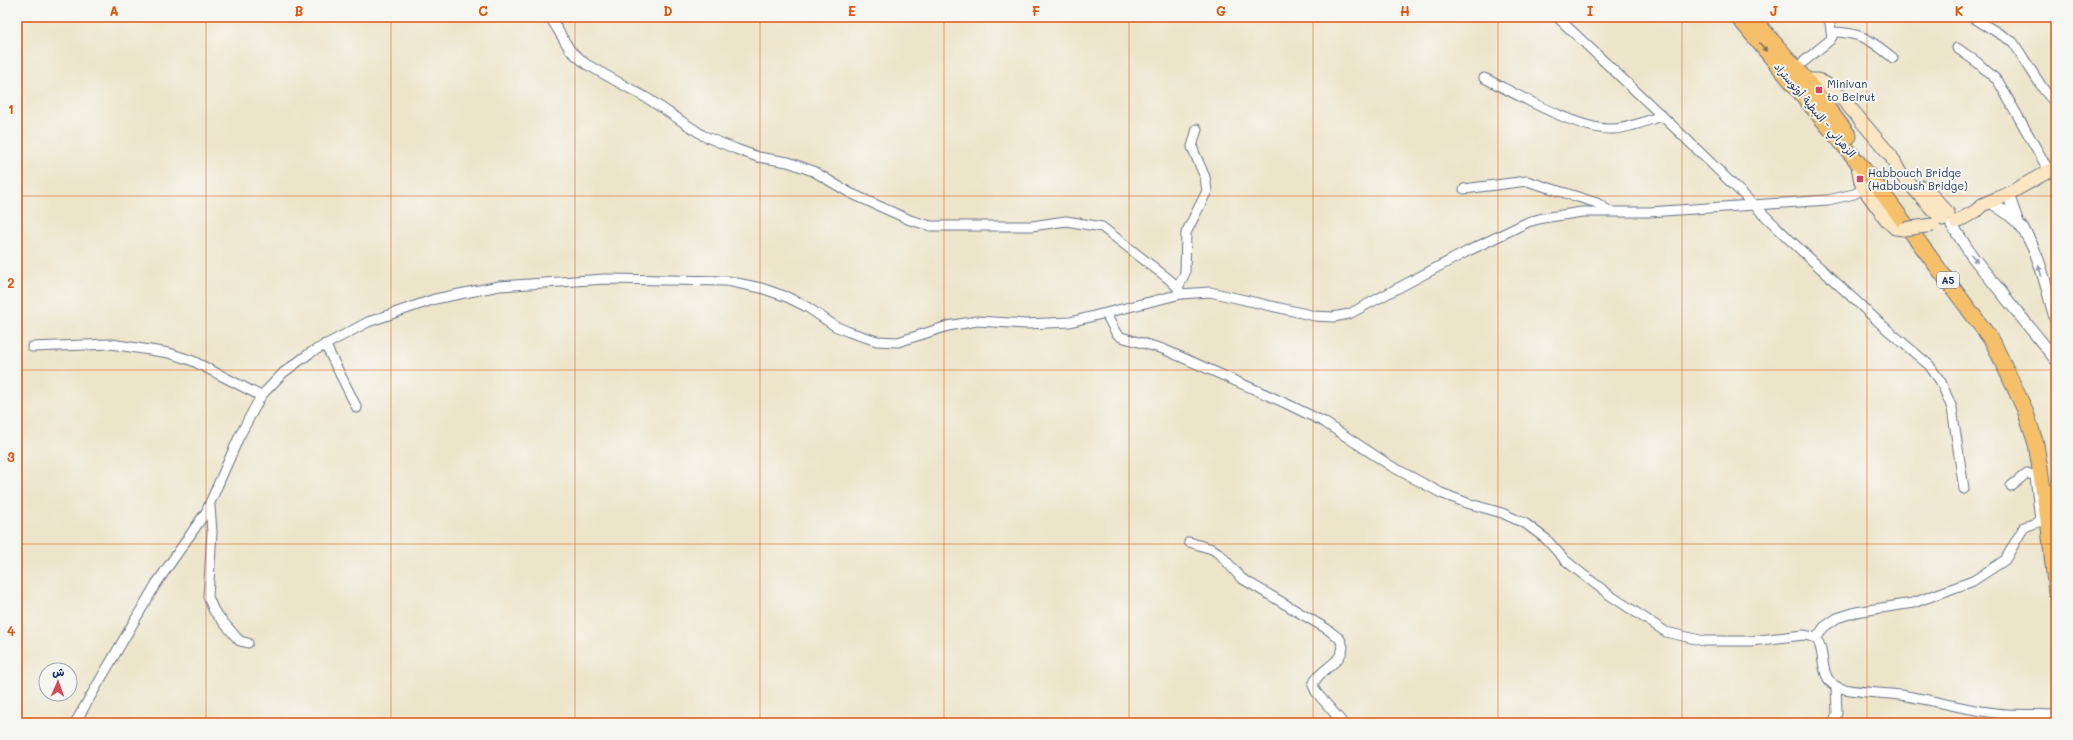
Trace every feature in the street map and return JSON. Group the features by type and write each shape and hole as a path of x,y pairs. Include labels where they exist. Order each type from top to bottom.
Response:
{"highway":[{"name":"الزهراني - النبطية أوتوستراد","path":"1738,17 1857,161 1870,186 1993,342 2025,410 2036,444 2048,518 2056,592"},
{"name":"الزهراني - النبطية أوتوستراد","path":"1752,17 1806,80 1904,209 1995,332 2010,355 2031,399 2045,448 2048,518"}],"main road":[{"path":"1806,80 1818,80 1833,89 1891,156 1900,172 1932,210 1947,220"},
{"path":"1870,186 1892,225 1895,228 1904,229 1947,220 1975,205 1986,204 2008,194 2053,169"}],"street":[{"path":"550,17 577,57 650,100 704,136 758,157 788,162 813,171 850,193 910,220 931,226 1032,226 1066,221 1102,227 1180,291"},
{"path":"1557,17 1790,240 1932,368 1941,382 1952,408 1964,489"},
{"path":"1796,68 1830,40 1831,32 1829,17"},
{"path":"1972,17 2013,42 2044,90 2056,104"},
{"path":"1831,32 1846,32 1870,39 1893,58"},
{"path":"1957,48 1978,63 1998,81 2053,169"},
{"path":"1484,78 1567,118 1595,127 1613,129 1631,126 1661,116"},
{"path":"1180,291 1185,273 1186,233 1207,191 1205,177 1192,146 1197,129"},
{"path":"1464,189 1527,181 1597,203 1609,211"},
{"path":"75,723 156,584 210,504 239,437 261,396 282,373 326,344 368,322 413,305 453,294 499,286 604,279 727,281 787,297 807,307 835,326 864,338 888,342 907,340 934,330 962,323 978,321 1055,324 1106,314 1180,291 1210,292 1315,316 1338,317 1358,310 1468,251 1528,222 1564,214 1609,211 1649,212 1828,200 1854,194 1870,186"},
{"path":"2008,194 2018,223 2034,249 2056,321"},
{"path":"1986,204 2018,223"},
{"path":"1947,220 1972,256 2056,360"},
{"path":"1106,314 1116,333 1121,337 1162,349 1283,402 1324,422 1391,466 1434,489 1467,503 1502,513 1526,524 1546,539 1565,560 1587,578 1611,596 1666,632 1704,641 1751,641 1804,635 1816,639"},
{"path":"32,347 111,344 169,353 193,361 261,396"},
{"path":"326,344 357,408"},
{"path":"2011,486 2027,473 2035,476 2048,518 2024,527 2005,560 1973,581 1913,603 1856,612 1837,618 1824,627 1816,639 1826,675 1836,686 2008,719 2056,715"},
{"path":"210,504 212,532 208,597 214,611 236,637 240,641 248,643"},
{"path":"1189,542 1212,549 1220,554 1241,578 1340,638 1343,647 1340,657 1321,674 1313,685 1316,692 1343,723"},
{"path":"1834,723 1837,713 1836,686"}],"place":[{"name":"Minivan to Beirut","path":"1819,90"},
{"name":"Habbouch Bridge (Habboush Bridge)","path":"1860,179"}]}
